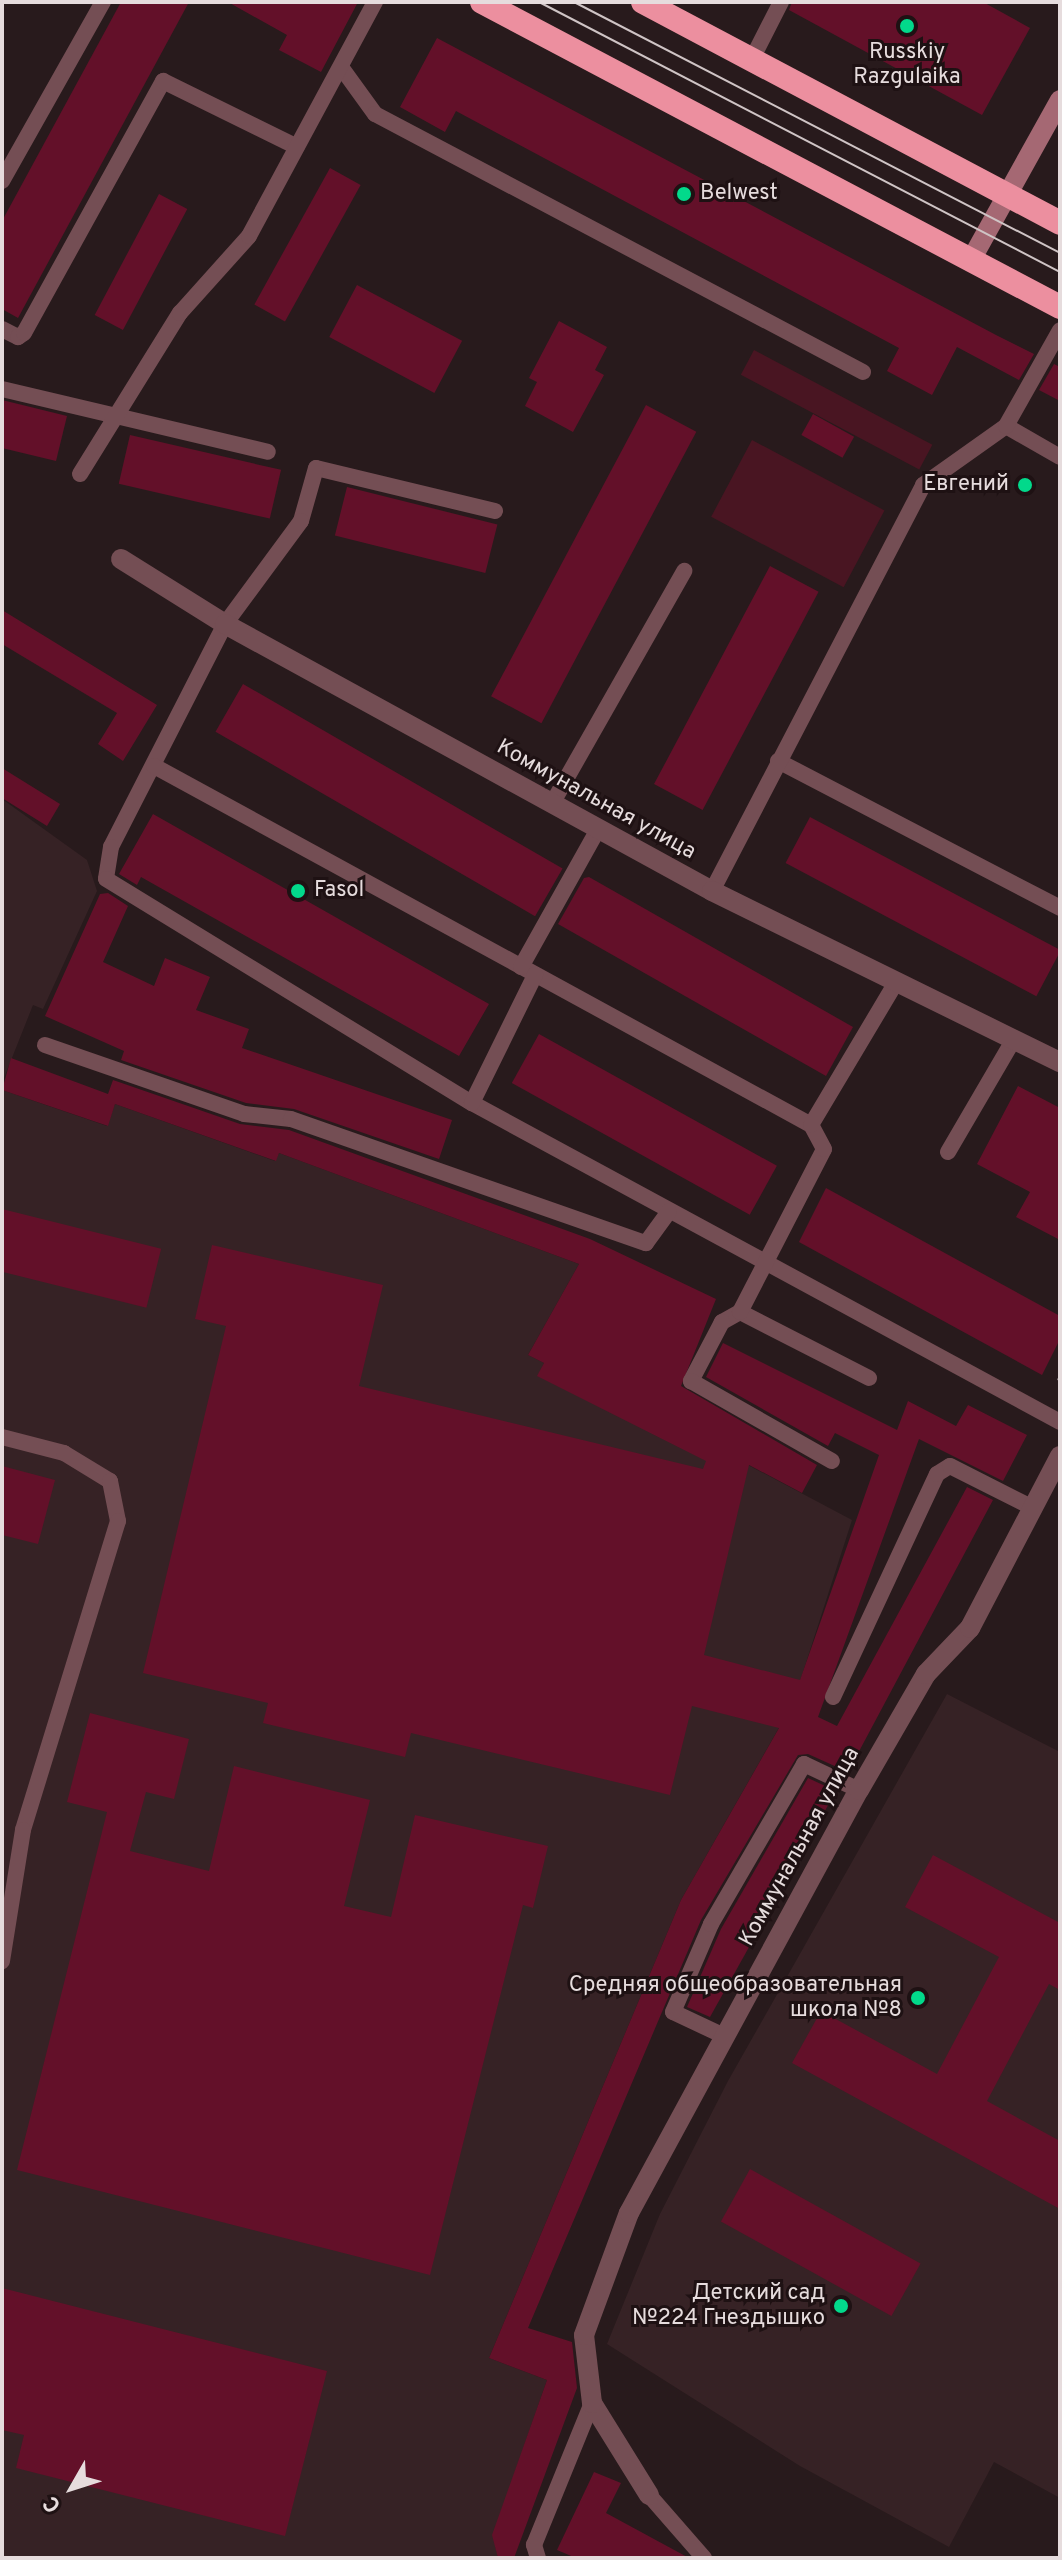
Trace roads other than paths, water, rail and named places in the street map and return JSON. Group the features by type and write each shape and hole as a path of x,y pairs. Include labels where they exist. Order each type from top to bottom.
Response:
{"highway":[{"path":"482,2 1060,307"},
{"path":"643,2 1060,223"}],"street":[{"path":"971,260 1060,100"},
{"name":"Коммунальная улица","path":"121,559 225,624 712,891 1060,1062"},
{"name":"Коммунальная улица","path":"649,2495 592,2403 584,2335 629,2213 722,2035 859,1790 926,1674 970,1628 1060,1456"}],"lane":[{"path":"2,181 103,2"},
{"path":"80,474 112,416 180,313 249,236 375,2"},
{"path":"751,61 781,2"},
{"path":"341,67 375,114 863,372"},
{"path":"2,329 18,337 24,333 163,81 297,147"},
{"path":"712,891 923,485 1006,426 1060,330"},
{"path":"2,389 268,452"},
{"path":"1006,426 1060,457"},
{"path":"495,511 316,468 301,521 225,624 111,847 106,879 472,1103 1060,1422"},
{"path":"553,802 684,571"},
{"path":"778,761 1060,908"},
{"path":"154,766 811,1125 824,1149 768,1263 740,1312 722,1322 691,1381 832,1461"},
{"path":"472,1103 528,971 598,829"},
{"path":"811,1125 897,981"},
{"path":"948,1152 1014,1039"},
{"path":"45,1045 244,1114 291,1119 646,1243 669,1211"},
{"path":"740,1312 869,1378"},
{"path":"2,1437 64,1453 110,1481 118,1521 23,1830 2,1961"},
{"path":"833,1697 937,1474 950,1466 1033,1508"},
{"path":"722,2035 673,2012 711,1924 804,1764 859,1790"},
{"path":"538,2558 534,2545 592,2403"},
{"path":"649,2495 704,2558"}],"tram line":[{"path":"539,2 1060,272"},
{"path":"574,2 1060,253"}],"place":[{"name":"Russkiy Razgulaika","path":"907,26"},
{"name":"Belwest","path":"684,194"},
{"name":"Евгений","path":"1025,485"},
{"name":"Fasol","path":"298,891"},
{"name":"Средняя общеобразовательная школа №8","path":"918,1998"},
{"name":"Детский сад №224 Гнездышко","path":"841,2306"}]}
